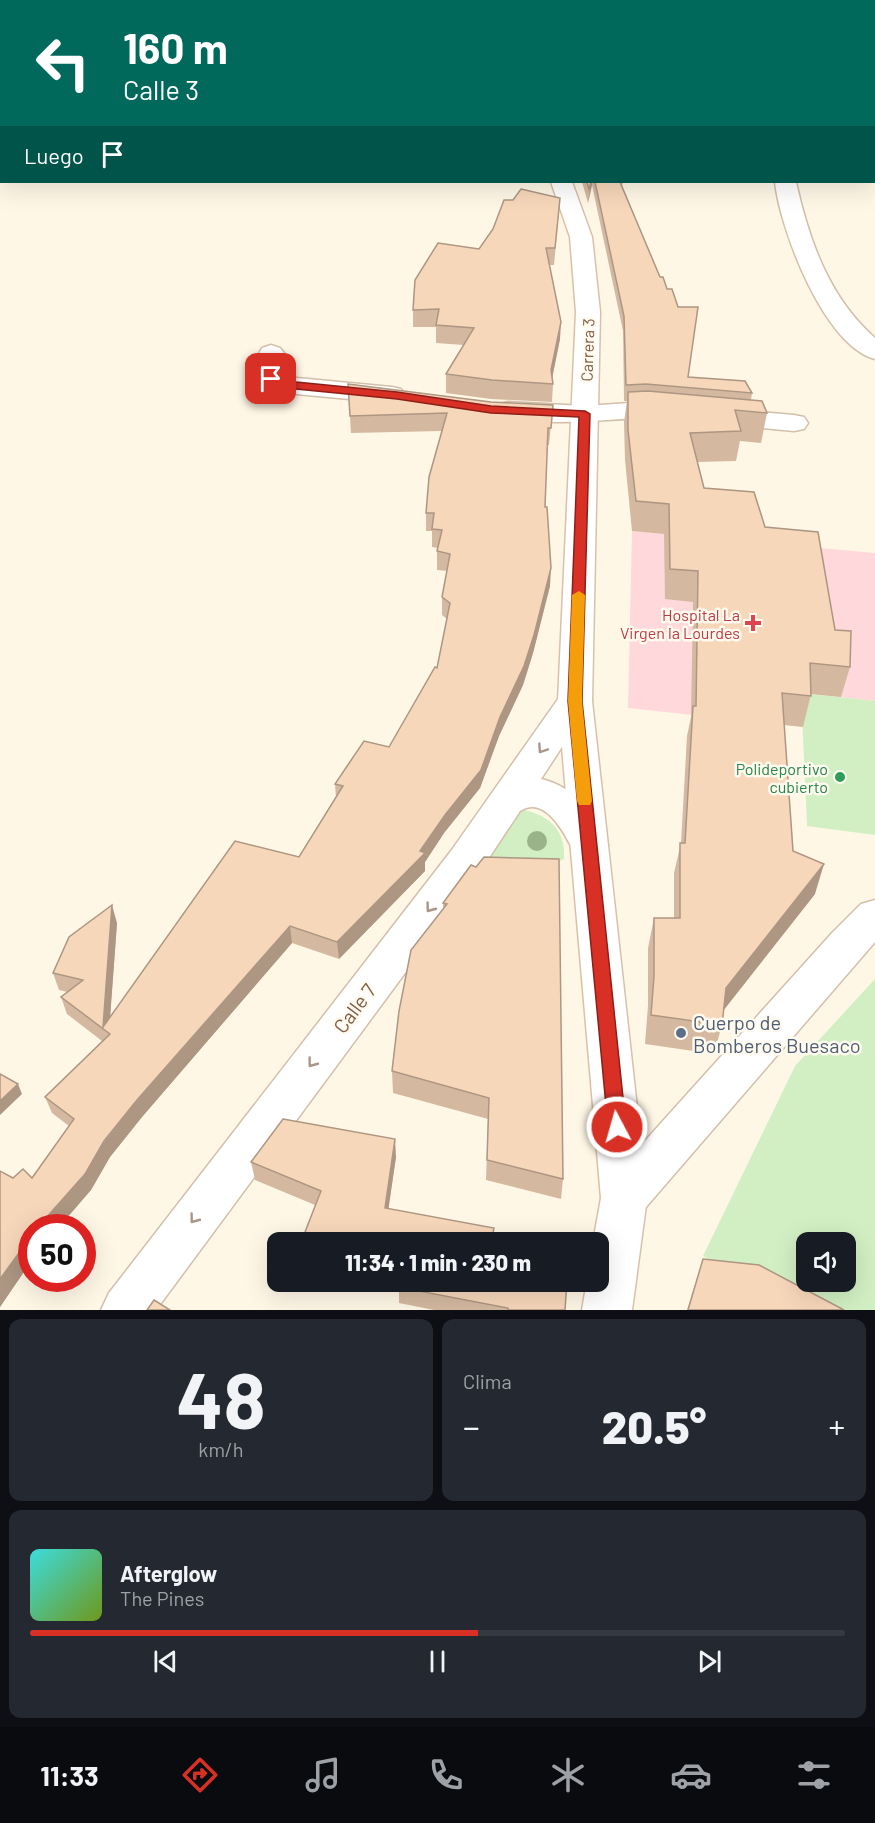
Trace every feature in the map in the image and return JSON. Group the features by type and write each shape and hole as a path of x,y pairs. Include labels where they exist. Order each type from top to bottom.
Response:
{"street":[{"name":"Carrera 3","path":"562,183 568,195 582,247 588,312 575,701 624,1198 607,1310"},
{"path":"785,183 791,214 809,263 839,317 875,351"},
{"path":"271,353 267,365 271,379 296,386 421,399"},
{"path":"479,408 585,414 644,410 794,423"},
{"name":"Calle 7","path":"126,1310 465,862 575,701"},
{"path":"506,802 522,793 543,794 563,804 589,845"},
{"path":"624,1198 838,954 875,916"}],"shaded area":[{"name":"Hospital La Virgen la Lourdes","path":"632,531 875,553 875,701 802,693 803,727 628,708"}],"green space":[{"name":"Polideportivo cubierto","path":"801,693 875,701 875,835 807,826"},
{"path":"513,808 543,817 557,829 564,847 564,859 544,869 485,869 492,831"},
{"path":"875,979 875,1310 803,1310 703,1256 795,1066"}],"building":[{"path":"595,183 620,183 660,277 663,277 667,289 672,289 678,307 698,307 688,377 745,381 752,393 646,384 626,385 624,316"},
{"path":"521,189 560,198 555,248 546,248 561,322 551,370 553,384 446,374 474,328 436,325 439,309 413,310 415,280 438,243 479,249 493,229 504,200 513,200"},
{"path":"348,384 491,402 553,405 551,428 548,428 545,507 547,507 551,568 524,666 500,717 481,770 420,851 425,853 337,942 290,926 137,1100 104,1141 85,1174 50,1214 18,1214 18,1254 0,1279 0,1171 13,1178 23,1169 32,1178 74,1119 45,1097 110,1034 61,997 83,980 53,973 69,937 112,905 103,1027 235,841 299,857 343,786 335,784 364,741 389,747 435,667 437,668 450,603 442,597 450,554 437,551 442,530 432,529 434,513 426,513 429,477 447,413 350,416"},
{"path":"648,391 762,401 767,413 735,410 741,431 690,433 704,488 754,492 765,527 818,532 835,630 851,631 850,667 810,663 811,696 782,693 793,851 824,864 726,988 722,1025 651,1015 654,918 680,918 680,843 685,843 693,706 696,706 698,571 670,569 669,504 636,501 628,430 628,392"},
{"path":"484,857 559,859 563,1179 487,1160 489,1098 392,1071 399,1011 411,950 447,904 443,903 471,865 476,867"},
{"path":"0,1074 18,1084 0,1101"},
{"path":"283,1119 395,1139 385,1208 494,1228 493,1232 305,1232 321,1191 251,1162"},
{"path":"703,1259 759,1265 796,1285 796,1292 810,1292 844,1310 688,1310"},
{"path":"424,1292 566,1292 565,1310 508,1310 508,1308"},
{"path":"154,1300 170,1310 147,1310"}],"slow traffic":[{"path":"579,595 575,701 585,801"}],"place":[{"name":"Hospital La Virgen la Lourdes","path":"753,623"},
{"name":"Polideportivo cubierto","path":"840,777"},
{"name":"Cuerpo de Bomberos Buesaco","path":"681,1033"}],"route":[{"path":"271,379 296,386 397,396 491,409 585,414 575,701 617,1127"}]}
